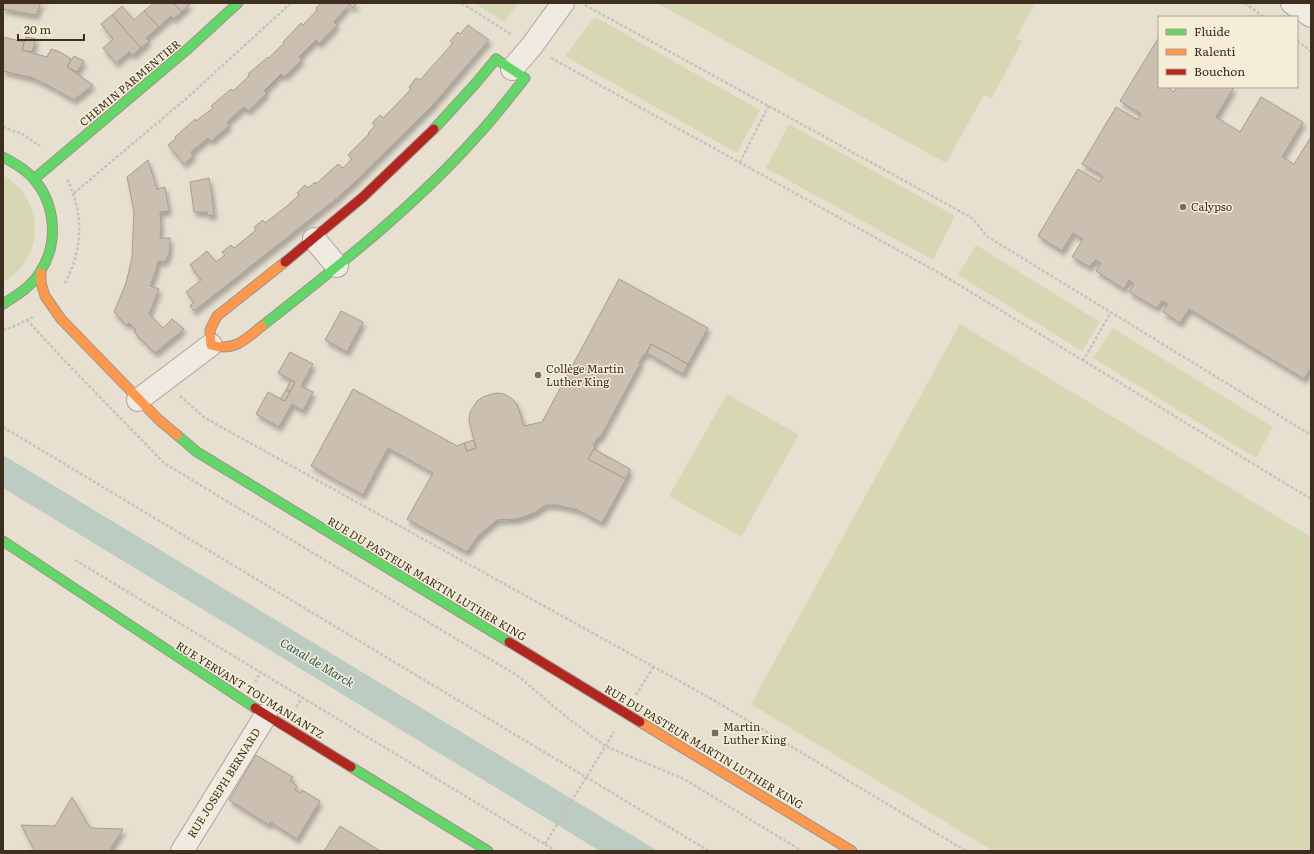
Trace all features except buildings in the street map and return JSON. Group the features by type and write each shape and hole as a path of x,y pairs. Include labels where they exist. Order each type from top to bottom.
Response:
{"street":[{"name":"CHEMIN PARMENTIER","path":"34,179 190,48 238,3"},
{"path":"512,69 531,47 563,3"},
{"path":"1292,3 1311,16"},
{"path":"496,59 525,78 469,145 396,216 337,266 242,342 231,348 220,348 210,345 208,333 217,316 314,239 356,203 447,116 496,59"},
{"path":"3,157 14,162 28,172 34,179 47,200 53,225 51,250 41,273 24,292 3,304"},
{"path":"314,239 337,266"},
{"name":"RUE DU PASTEUR MARTIN LUTHER KING","path":"41,273 42,290 54,311 138,400 185,443 213,462 852,851"},
{"path":"138,400 210,345"},
{"name":"RUE YERVANT TOUMANIANTZ","path":"3,541 202,675 266,716 488,851"},
{"name":"RUE JOSEPH BERNARD","path":"182,851 266,716"},
{"path":"450,827 473,851"}],"path":[{"path":"74,193 187,98 291,3"},
{"path":"462,3 531,47 941,274 1311,500"},
{"path":"582,3 972,218 988,238 1311,435"},
{"path":"1245,3 1263,16"},
{"path":"1298,42 1311,51"},
{"path":"740,162 769,105"},
{"path":"1083,361 1111,312"},
{"path":"3,330 27,320"},
{"path":"163,380 205,418 710,698 966,851"},
{"path":"3,427 709,851"},
{"path":"73,559 556,851"},
{"path":"545,844 578,791"}],"green space":[{"path":"475,3 518,3 504,22"},
{"path":"657,3 1035,3 1016,38 1022,42 991,99 984,95 946,163"},
{"path":"595,17 760,110 737,153 565,56"},
{"path":"789,124 955,216 933,260 766,168"},
{"path":"3,175 17,186 27,199 33,213 35,229 33,244 27,259 17,272 3,282"},
{"path":"976,245 1100,322 1082,351 958,275"},
{"path":"960,324 1311,537 1311,851 993,851 751,704"},
{"path":"1113,328 1273,427 1256,458 1093,358"},
{"path":"727,394 799,435 741,537 669,496"}],"water":[{"name":"Canal de Marck","path":"3,455 658,851 600,851 3,488"}],"traffic: fast":[{"path":"34,179 190,47 238,3"},
{"path":"262,326 346,259 401,212 427,188 483,129 525,78 496,59"},
{"path":"434,129 496,59"},
{"path":"3,157 26,172 41,188 50,212 52,224 50,249 40,272 28,286 3,304"},
{"path":"177,435 197,452 509,642"},
{"path":"3,541 255,708"},
{"path":"351,767 488,851"}],"traffic: slow":[{"path":"262,326 244,340 233,346 219,347 211,345 210,330 217,316 285,262"},
{"path":"41,273 41,283 45,296 61,319 159,420 177,435"},
{"path":"640,722 852,851"}],"traffic: jam":[{"path":"285,262 363,197 434,129"},
{"path":"509,642 640,722"},
{"path":"255,708 351,767"}],"place":[{"name":"Calypso","path":"1183,207"},
{"name":"Collège Martin Luther King","path":"538,375"},
{"name":"Martin Luther King","path":"715,733"}]}
